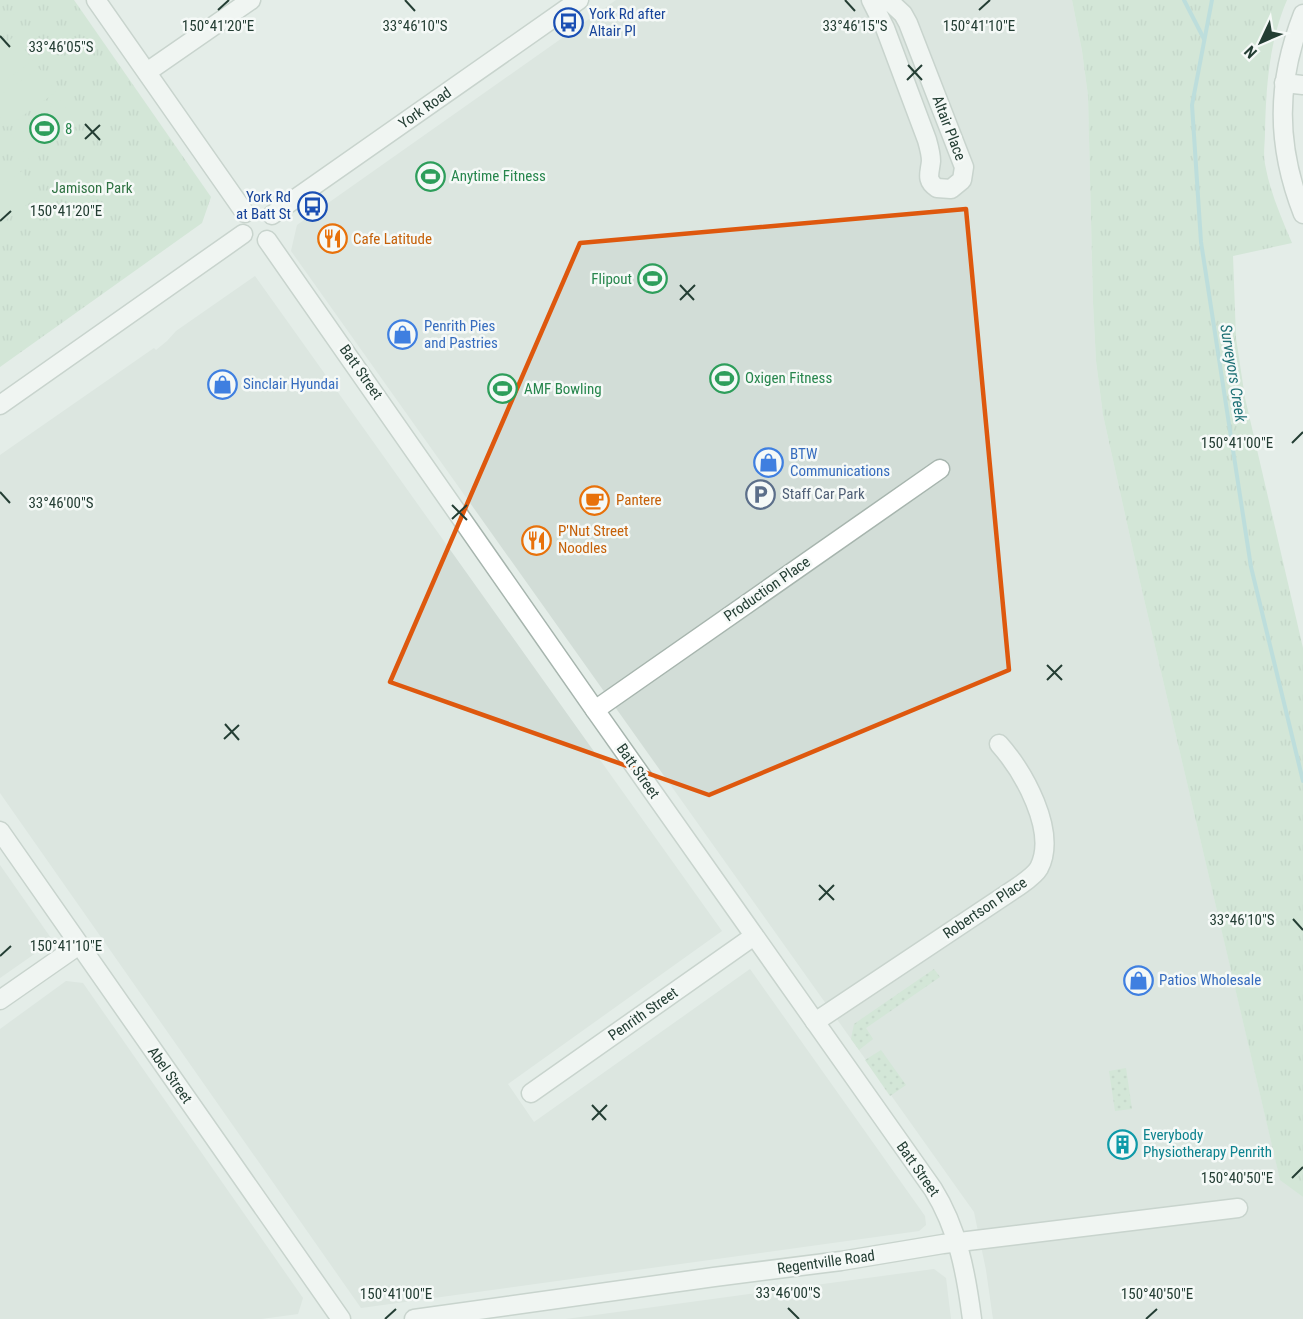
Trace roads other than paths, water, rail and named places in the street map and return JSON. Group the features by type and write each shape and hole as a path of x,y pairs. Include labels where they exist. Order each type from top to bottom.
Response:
{"street":[{"path":"96,0 245,213"},
{"path":"147,72 250,0"},
{"name":"York Road","path":"272,215 579,0"},
{"name":"Altair Place","path":"871,0 885,28 927,140 930,153 928,172 930,181 938,188 951,189 962,180 965,174 964,167 908,23 903,14 888,0"},
{"path":"1303,14 1291,46 1284,83 1282,128 1285,156 1292,185 1303,214"},
{"path":"1284,83 1303,85"},
{"path":"259,208 272,215 275,226 267,240 252,241 243,234 241,223 245,213 259,208"},
{"path":"0,405 243,234"},
{"name":"Batt Street","path":"267,240 933,1189 951,1223 958,1244 968,1287 972,1319"},
{"name":"Production Place","path":"595,710 940,469"},
{"name":"Robertson Place","path":"815,1022 1019,886 1039,869 1044,851 1044,836 1039,814 1029,785 1016,763 999,744"},
{"name":"Abel Street","path":"0,831 341,1319"},
{"name":"Penrith Street","path":"531,1093 754,936"},
{"path":"0,1000 79,945"},
{"name":"Regentville Road","path":"414,1319 714,1276 1238,1208"}],"waterway":[{"path":"1184,0 1204,39"},
{"name":"Surveyors Creek","path":"1212,0 1192,105 1201,242 1251,567 1303,781"}],"place":[{"name":"York Rd after Altair Pl","path":"568,23"},
{"name":"8","path":"44,129"},
{"name":"Anytime Fitness","path":"430,176"},
{"name":"York Rd at Batt St","path":"312,206"},
{"name":"Cafe Latitude","path":"332,239"},
{"name":"Flipout","path":"653,279"},
{"name":"Penrith Pies and Pastries","path":"403,335"},
{"name":"Oxigen Fitness","path":"724,378"},
{"name":"Sinclair Hyundai","path":"222,384"},
{"name":"AMF Bowling","path":"503,389"},
{"name":"BTW Communications","path":"769,463"},
{"name":"Staff Car Park","path":"761,494"},
{"name":"Pantere","path":"595,500"},
{"name":"P'Nut Street Noodles","path":"537,540"},
{"name":"Patios Wholesale","path":"1138,980"},
{"name":"Everybody Physiotherapy Penrith","path":"1122,1144"}],"park label":[{"name":"Jamison Park","path":"92,188"}]}
